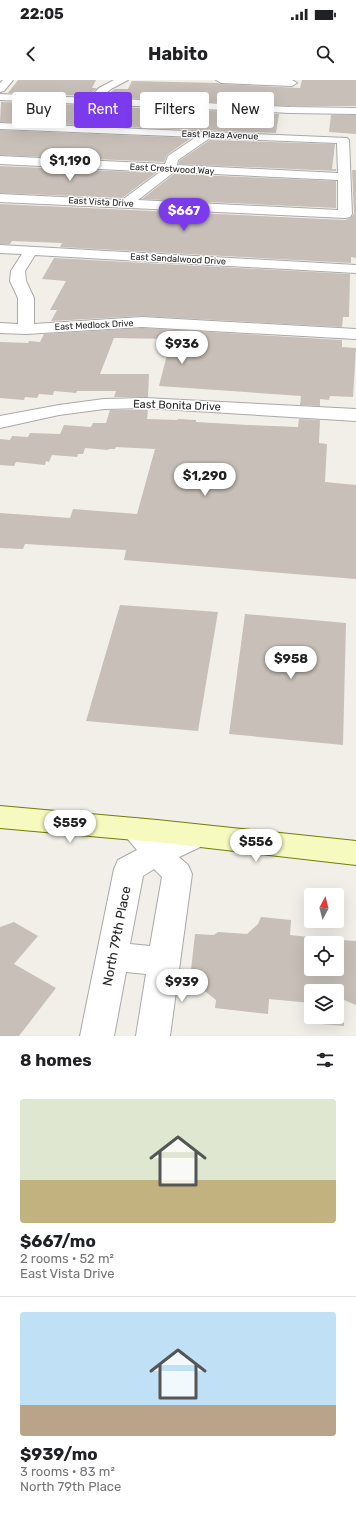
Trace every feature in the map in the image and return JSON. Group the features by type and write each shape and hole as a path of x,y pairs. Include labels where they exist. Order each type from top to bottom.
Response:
{"main road":[{"path":"0,817 136,829 356,853"}],"street":[{"path":"0,89 8,80"},
{"path":"101,92 109,85 123,80"},
{"path":"221,80 292,81 289,138"},
{"path":"0,97 74,100"},
{"path":"132,103 290,110 356,111"},
{"name":"East Plaza Avenue","path":"0,126 343,140 345,177"},
{"path":"126,203 172,168 172,159 208,135"},
{"name":"East Crestwood Way","path":"0,160 345,177"},
{"name":"East Vista Drive","path":"0,198 345,214 345,177"},
{"name":"East Sandalwood Drive","path":"0,249 356,269"},
{"path":"26,329 26,298 18,281 18,271 31,251"},
{"name":"East Medlock Drive","path":"0,328 26,329 142,322 356,334"},
{"name":"East Bonita Drive","path":"0,422 59,410 104,404 145,403 356,415"},
{"path":"136,829 177,874 154,1036"},
{"name":"North 79th Place","path":"97,1036 129,869 158,853 197,836"},
{"path":"112,956 165,962"}],"building":[{"path":"18,80 96,80 92,88 97,88 92,92 74,92 74,95 66,95 66,92 8,93"},
{"path":"302,80 356,80 356,106 274,105 274,92 217,92 217,102 209,102 209,92 140,92 140,99 132,98 132,92 111,92 115,89 128,89 132,81 218,83 300,88"},
{"path":"1,102 12,102 12,122 0,122"},
{"path":"66,104 74,105 74,125 66,125"},
{"path":"132,108 140,108 140,128 132,127"},
{"path":"209,111 217,111 217,128 274,128 274,114 279,114 276,133 151,128 209,128"},
{"path":"331,115 356,115 356,134 329,132"},
{"path":"0,130 191,138 167,155 164,162 0,155"},
{"path":"210,140 335,144 332,169 336,169 336,171 179,164 179,161"},
{"path":"0,166 156,173 122,198 0,193"},
{"path":"352,170 356,170 356,258 351,257 351,263 60,247 62,243 12,241 10,244 0,244 0,204 345,220 354,214"},
{"path":"174,174 336,181 336,208 142,199"},
{"path":"54,258 350,274 349,317 343,317 342,327 142,316 51,321 57,310 50,310 66,281 42,279"},
{"path":"142,328 342,340 342,347 356,348 353,397 330,396 329,400 320,399 320,406 300,405 301,396 159,386 171,339 114,338 100,374 149,374 148,397 114,397 116,391 77,391 76,393 54,391 53,395 39,394 37,398 25,397 24,400 0,398 0,342 40,342 44,334"},
{"path":"110,410 148,410 147,419 196,420 196,422 248,425 298,427 299,419 320,420 319,443 327,444 325,482 356,485 356,579 124,560 126,550 25,544 23,549 0,548 0,513 70,518 73,509 137,514 155,449 116,447 115,449 108,450 85,448 83,454 78,454 77,457 52,455 49,462 46,461 45,465 16,462 14,466 0,465 0,439 10,440 12,436 28,437 30,433 60,434 64,425 91,427 93,423 106,423"},
{"path":"120,605 218,612 198,731 86,721"},
{"path":"245,614 346,623 343,745 229,734"},
{"path":"261,917 291,920 290,935 304,936 304,976 344,976 344,940 356,941 356,1005 344,1000 344,984 304,984 304,1002 269,999 268,1014 215,1008 216,1000 202,989 189,988 195,934 214,935 218,932 247,934 258,924"},
{"path":"14,922 38,936 14,964 56,988 19,1036 0,1036 0,927"},
{"path":"321,1024 344,1024 344,1026"}]}
